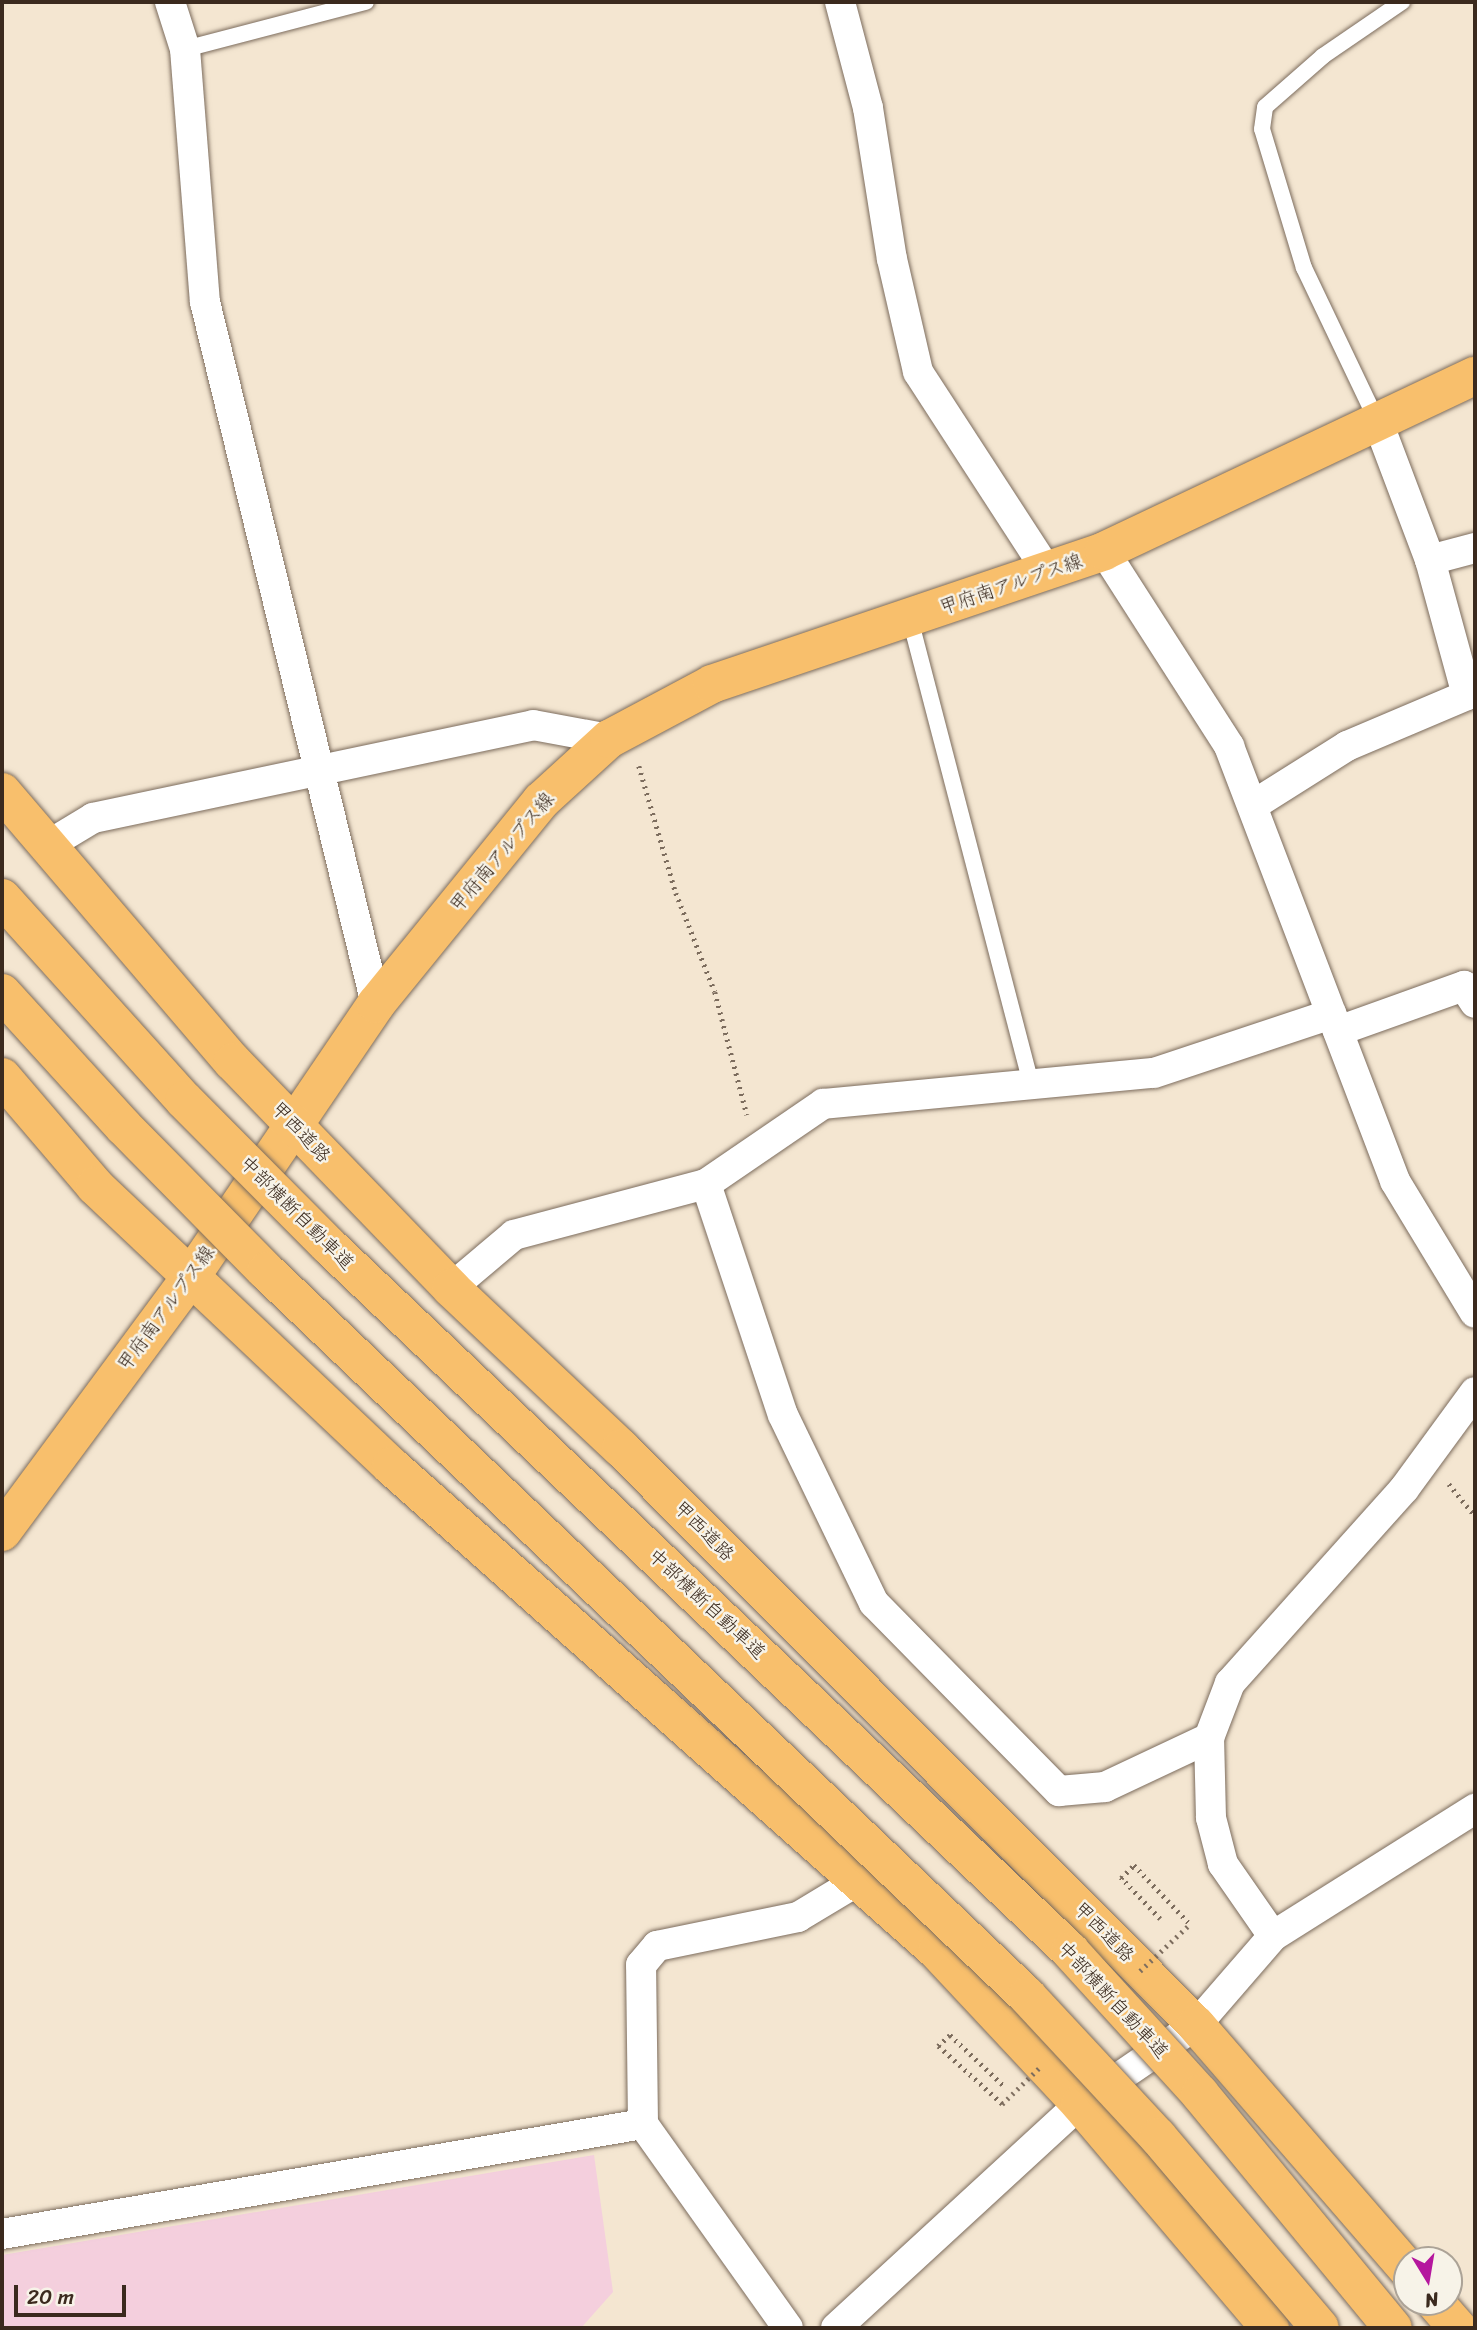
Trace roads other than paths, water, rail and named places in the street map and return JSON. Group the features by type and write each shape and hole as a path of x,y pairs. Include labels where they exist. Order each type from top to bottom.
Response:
{"main road":[{"name":"甲府南アルプス線","path":"2,1532 192,1275 292,1122 376,1004 541,801 618,733 712,684 911,619 1104,551 1379,425 1475,376"},
{"name":"甲西道路","path":"2,792 45,847 233,1062 451,1288 621,1448 1196,2025 1393,2253"},
{"name":"中部横断自動車道","path":"2,898 184,1100 329,1246 1070,1951 1209,2105 1393,2328"},
{"path":"2,993 124,1127 266,1271 1027,1996 1158,2137 1320,2328"},
{"path":"2,1076 95,1186 391,1466 937,1951 1080,2104 1270,2328"}],"street":[{"path":"170,2 184,49 205,302 376,1004"},
{"path":"840,2 868,108 892,259 918,372 1048,572"},
{"path":"1255,804 1347,746 1467,695 1430,560 1379,425"},
{"path":"1430,560 1475,548"},
{"path":"1104,551 1229,746 1255,804 1395,1181 1475,1313"},
{"path":"45,847 93,818 533,725 618,733"},
{"path":"451,1288 514,1236 705,1184 823,1104 1154,1073 1464,986 1475,1003"},
{"path":"705,1184 783,1415 874,1603 1059,1791 1105,1787 1209,1738"},
{"path":"1273,1936 1223,1864 1211,1818 1209,1738 1230,1683 1404,1489 1475,1392"},
{"path":"836,2328 1080,2104 1196,2025 1273,1936 1475,1809"},
{"path":"788,2328 643,2124 641,1965 657,1946 798,1916 858,1881"},
{"path":"2,2234 643,2124"}],"lane":[{"path":"184,49 366,2"},
{"path":"1379,425 1304,268 1262,128 1265,107 1323,56 1402,2"},
{"path":"911,619 1031,1085"}]}
